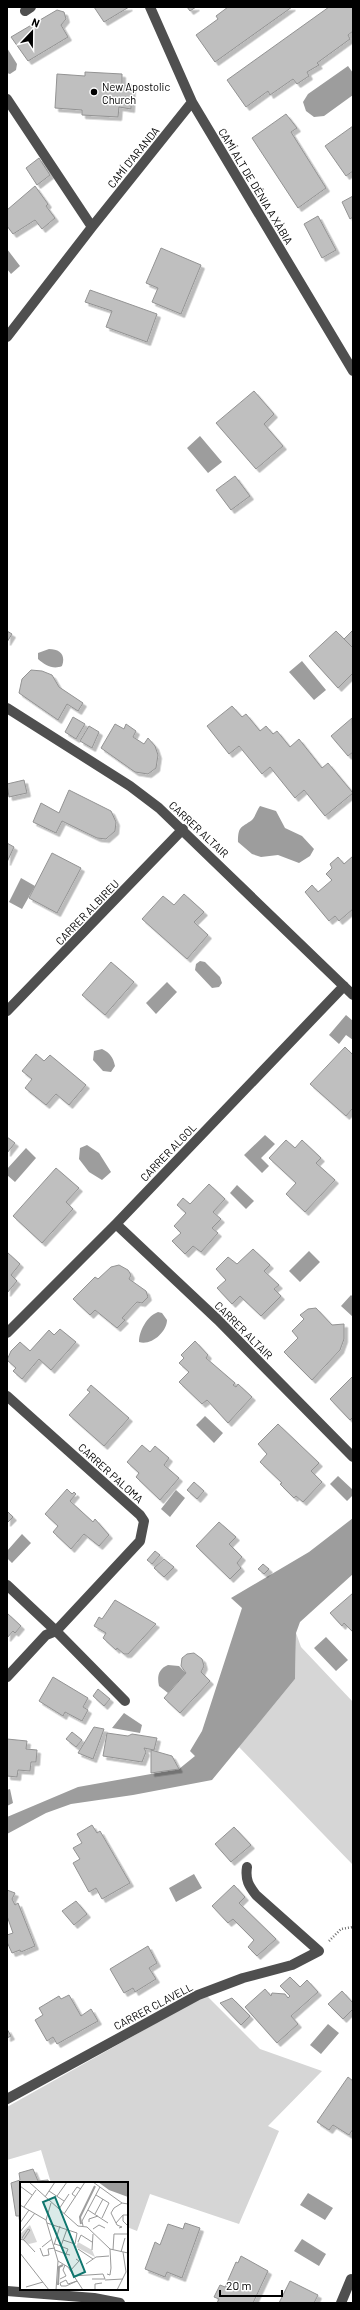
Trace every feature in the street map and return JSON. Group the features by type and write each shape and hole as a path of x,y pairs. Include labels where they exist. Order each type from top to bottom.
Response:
{"street":[{"name":"CAMÍ ALT DE DÉNIA A XÀBIA","path":"150,7 192,102 351,364"},
{"path":"7,99 92,227"},
{"name":"CAMÍ D'ARANDA","path":"7,337 92,227 192,102"},
{"name":"CARRER ALTAIR","path":"7,708 130,786 183,829 353,995"},
{"name":"CARRER ALBIREU","path":"7,1011 183,829"},
{"name":"CARRER ALGOL","path":"7,1333 116,1224 344,986"},
{"name":"CARRER ALTAIR","path":"116,1224 218,1320 353,1457"},
{"name":"CARRER PALOMA","path":"7,1396 140,1515 144,1521 140,1541 56,1631 46,1634 7,1677"},
{"path":"7,1585 56,1631 125,1701"},
{"path":"247,1867 246,1876 248,1884 256,1895 319,1951"},
{"name":"CARRER CLAVELL","path":"7,2099 198,1995 242,1978 292,1965 319,1951"},
{"path":"341,2303 351,2279"},
{"path":"7,2291 94,2298 120,2303"}],"path":[{"path":"319,1951 341,1929 353,1927"}],"shaded area":[{"path":"7,48 17,64 16,70 10,74 7,73"},
{"path":"348,66 353,73 353,95 324,116 314,117 306,111 303,102 308,94"},
{"path":"7,249 20,266 11,274 7,269"},
{"path":"200,436 222,462 208,473 187,448"},
{"path":"49,649 59,651 61,653 63,656 62,666 49,666 38,659 38,653"},
{"path":"302,661 326,690 314,700 289,672"},
{"path":"260,806 276,811 285,828 302,836 314,849 310,856 299,863 278,855 261,857 252,854 238,842 241,828 252,820"},
{"path":"21,878 35,886 22,909 9,902"},
{"path":"200,961 205,962 220,977 222,983 219,987 212,988 195,970 196,964"},
{"path":"167,982 177,992 156,1014 146,1003"},
{"path":"346,1015 353,1021 353,1040 346,1035 339,1044 329,1035"},
{"path":"102,1049 111,1056 113,1060 115,1066 111,1072 103,1071 93,1060 94,1051"},
{"path":"265,1135 275,1144 261,1158 269,1166 262,1173 244,1155"},
{"path":"87,1145 99,1153 111,1172 102,1180 89,1172 79,1159 80,1148"},
{"path":"26,1148 36,1158 15,1182 7,1175 7,1169"},
{"path":"237,1185 254,1201 246,1209 230,1193"},
{"path":"309,1251 320,1262 300,1282 289,1271"},
{"path":"351,1295 353,1297 353,1317 341,1306"},
{"path":"158,1312 162,1313 167,1320 164,1329 158,1337 153,1340 144,1343 139,1342 140,1333 144,1324 150,1317"},
{"path":"205,1416 223,1433 214,1443 196,1425"},
{"path":"338,1476 353,1490 353,1495 347,1501 330,1484"},
{"path":"176,1490 185,1498 170,1517 161,1509"},
{"path":"353,1518 353,1574 300,1622 296,1633 295,1679 212,1780 133,1795 71,1804 46,1813 7,1834 7,1817 78,1787 179,1769 195,1756 190,1751 202,1731 242,1608 231,1598 309,1552"},
{"path":"22,1534 31,1543 12,1563 7,1558 7,1551"},
{"path":"296,1633 301,1647 353,1702 353,1865 239,1747 295,1679"},
{"path":"326,1637 348,1660 336,1671 314,1648"},
{"path":"168,1665 179,1666 186,1673 168,1693 159,1686 158,1679 160,1671"},
{"path":"124,1713 142,1725 140,1733 112,1728"},
{"path":"10,1789 13,1803 7,1806 7,1790"},
{"path":"194,1874 202,1888 176,1902 169,1888"},
{"path":"206,1995 260,2049 322,2071 268,2126 279,2131 239,2224 150,2194 137,2231 128,2227 128,2182 51,2182 41,2150 7,2160 7,2107"},
{"path":"328,2024 339,2033 321,2054 310,2045"},
{"path":"308,2193 333,2208 325,2220 300,2205"},
{"path":"302,2239 326,2254 319,2266 294,2251"}],"building":[{"path":"94,7 129,7 104,22"},
{"path":"187,7 196,7 190,11"},
{"path":"228,7 292,7 215,62 196,35 218,19 216,16"},
{"path":"329,7 353,7 353,31 348,35 350,39 317,63 319,65 307,72 309,76 297,84 293,79 270,95 268,91 246,107 227,80"},
{"path":"57,10 64,12 66,19 61,25 68,37 28,61 11,37"},
{"name":"New Apostolic Church","path":"85,72 122,74 122,86 132,85 131,109 119,107 118,117 82,115 82,110 55,108 57,74 85,76"},
{"path":"286,114 297,128 291,132 326,188 298,208 252,138"},
{"path":"353,126 353,171 346,176 325,146"},
{"path":"39,158 50,175 37,185 26,168"},
{"path":"35,186 48,204 46,206 55,218 42,229 35,220 13,234 7,226 7,210"},
{"path":"353,196 353,217 350,219 342,202"},
{"path":"318,216 336,250 322,258 304,224"},
{"path":"161,248 201,265 181,314 152,302 158,288 146,283"},
{"path":"90,290 157,314 147,342 106,327 112,311 85,302"},
{"path":"254,391 274,414 264,424 283,446 256,469 216,423"},
{"path":"235,476 250,496 231,510 216,490"},
{"path":"353,630 353,648 344,639"},
{"path":"7,631 12,634 7,642"},
{"path":"336,631 353,648 353,673 338,688 309,656"},
{"path":"31,670 42,671 52,675 59,687 83,703 78,711 67,704 58,720 19,693 22,679"},
{"path":"232,706 242,717 246,714 260,731 266,726 273,734 277,731 290,747 299,739 322,768 328,763 353,793 325,816 304,790 295,798 270,767 262,774 239,746 229,754 207,726"},
{"path":"73,717 85,724 76,739 65,732"},
{"path":"352,718 353,752 348,756 331,736"},
{"path":"115,724 124,729 126,724 136,731 133,737 144,744 148,738 155,746 158,755 156,768 148,774 135,772 101,748"},
{"path":"89,726 99,732 92,748 80,741"},
{"path":"24,780 27,793 9,797 7,784"},
{"path":"69,790 111,811 116,822 115,831 106,839 97,838 62,821 56,833 33,822 41,803 59,813"},
{"path":"7,843 14,847 7,862"},
{"path":"52,853 81,868 57,913 29,898"},
{"path":"353,856 353,909 339,921 335,916 329,921 305,892 312,885 318,892 332,880 326,874 332,868 330,864 338,857 344,864"},
{"path":"184,894 204,912 194,922 208,935 187,959 142,919 163,896 174,905"},
{"path":"111,962 134,982 105,1015 82,995"},
{"path":"345,1047 353,1055 353,1108 346,1116 310,1084"},
{"path":"36,1054 44,1061 50,1055 86,1085 69,1105 56,1094 46,1105 25,1088 32,1079 22,1071"},
{"path":"7,1137 15,1143 7,1153"},
{"path":"286,1140 295,1148 302,1140 321,1158 316,1163 335,1180 305,1212 286,1194 296,1183 269,1158"},
{"path":"56,1168 79,1188 66,1202 73,1209 42,1243 13,1216"},
{"path":"209,1184 225,1199 213,1212 221,1219 212,1228 218,1233 201,1252 193,1246 185,1254 172,1241 181,1233 174,1226 186,1213 177,1205 183,1198 190,1204"},
{"path":"253,1249 270,1265 264,1271 279,1285 274,1289 281,1296 261,1316 240,1296 232,1304 217,1288 226,1280 216,1269 228,1257 237,1264"},
{"path":"7,1252 20,1264 11,1275 17,1281 7,1293"},
{"path":"119,1265 128,1270 131,1275 129,1279 146,1291 148,1297 142,1303 137,1302 122,1318 125,1320 117,1328 95,1310 90,1315 73,1299 95,1277 98,1279 111,1267"},
{"path":"316,1308 332,1325 344,1324 344,1339 340,1350 312,1380 284,1352 298,1338 292,1331 304,1319 300,1315 308,1309"},
{"path":"60,1329 76,1342 51,1370 39,1359 22,1379 13,1371 16,1368 7,1360 11,1351 20,1342 30,1351 49,1330 54,1335"},
{"path":"195,1341 208,1355 206,1358 235,1383 233,1385 236,1387 238,1384 252,1397 228,1423 207,1400 202,1404 179,1382 189,1372 179,1363 184,1358 181,1355"},
{"path":"353,1376 353,1417 350,1420 330,1399"},
{"path":"91,1385 129,1418 104,1446 69,1415 90,1392 87,1390"},
{"path":"278,1424 319,1463 311,1471 322,1482 303,1502 296,1496 294,1498 280,1484 282,1483 260,1462 267,1454 258,1444"},
{"path":"142,1445 150,1452 155,1446 169,1458 164,1465 179,1478 160,1500 136,1477 139,1473 127,1462"},
{"path":"194,1482 204,1491 197,1499 187,1490"},
{"path":"67,1489 72,1494 74,1492 76,1494 70,1501 93,1522 95,1519 109,1535 99,1546 84,1534 71,1549 53,1532 58,1526 45,1514"},
{"path":"7,1511 13,1517 7,1523"},
{"path":"219,1522 236,1537 229,1544 242,1557 237,1563 241,1568 230,1579 196,1546"},
{"path":"155,1551 160,1555 152,1564 147,1560"},
{"path":"164,1559 174,1567 164,1577 154,1568"},
{"path":"263,1564 269,1569 264,1574 258,1569"},
{"path":"353,1593 353,1632 344,1623 342,1626 330,1613"},
{"path":"115,1600 156,1624 128,1654 124,1654 117,1648 116,1650 103,1638 106,1633 94,1626 99,1617 102,1619"},
{"path":"7,1613 21,1626 15,1633 13,1631 7,1638"},
{"path":"194,1653 202,1659 204,1666 201,1672 210,1681 180,1713 164,1698 186,1673 181,1666 182,1658 187,1654"},
{"path":"53,1677 88,1698 83,1707 88,1710 82,1721 65,1712 63,1716 39,1701"},
{"path":"98,1689 110,1699 104,1706 93,1696"},
{"path":"94,1727 104,1729 93,1759 78,1753"},
{"path":"72,1732 82,1740 76,1747 66,1739"},
{"path":"107,1733 128,1736 132,1734 157,1738 154,1750 144,1748 146,1752 142,1762 103,1756"},
{"path":"7,1739 27,1741 26,1749 37,1750 36,1762 31,1762 30,1771 18,1770 17,1777 7,1776"},
{"path":"151,1750 172,1756 179,1769 151,1773"},
{"path":"92,1825 97,1833 100,1831 130,1883 102,1899 96,1888 89,1892 73,1863 80,1859 73,1848 82,1843 77,1834"},
{"path":"234,1827 251,1845 231,1862 215,1844"},
{"path":"234,1885 245,1897 239,1903 276,1939 257,1956 248,1947 254,1940 233,1919 228,1923 212,1906"},
{"path":"7,1890 15,1893 12,1899 15,1905 18,1903 35,1946 21,1952 20,1950 12,1953 7,1942 7,1935 13,1933 7,1916"},
{"path":"76,1901 87,1914 74,1925 62,1911"},
{"path":"148,1946 157,1963 149,1968 156,1979 135,1992 133,1988 124,1993 110,1969"},
{"path":"290,1977 300,1987 307,1980 318,1992 291,2016 298,2024 277,2043 245,2007 265,1989 271,1996 272,1993 285,1994 288,1998 290,1996 280,1986"},
{"path":"342,1991 353,2003 353,2009 343,2019 328,2004"},
{"path":"69,1995 81,2016 91,2009 98,2021 57,2044 53,2037 47,2041 35,2020 43,2015 39,2008 59,1996 61,1999"},
{"path":"232,1998 250,2016 241,2025 220,2003"},
{"path":"7,2029 11,2036 7,2038"},
{"path":"348,2077 353,2081 353,2129 349,2135 333,2125 329,2130 317,2122"},
{"path":"33,2169 38,2181 48,2180 49,2182 20,2182 20,2216 16,2216 11,2183 20,2180 19,2173"},
{"path":"185,2223 200,2228 182,2278 167,2272 165,2277 145,2269 155,2242 160,2245 168,2224 183,2229"},
{"path":"241,2256 268,2271 253,2303 217,2303 219,2299 214,2297 220,2285 225,2287 236,2262 238,2263"},
{"path":"290,2281 318,2295 314,2303 279,2303"}],"place":[{"name":"New Apostolic Church","path":"94,92"}]}
